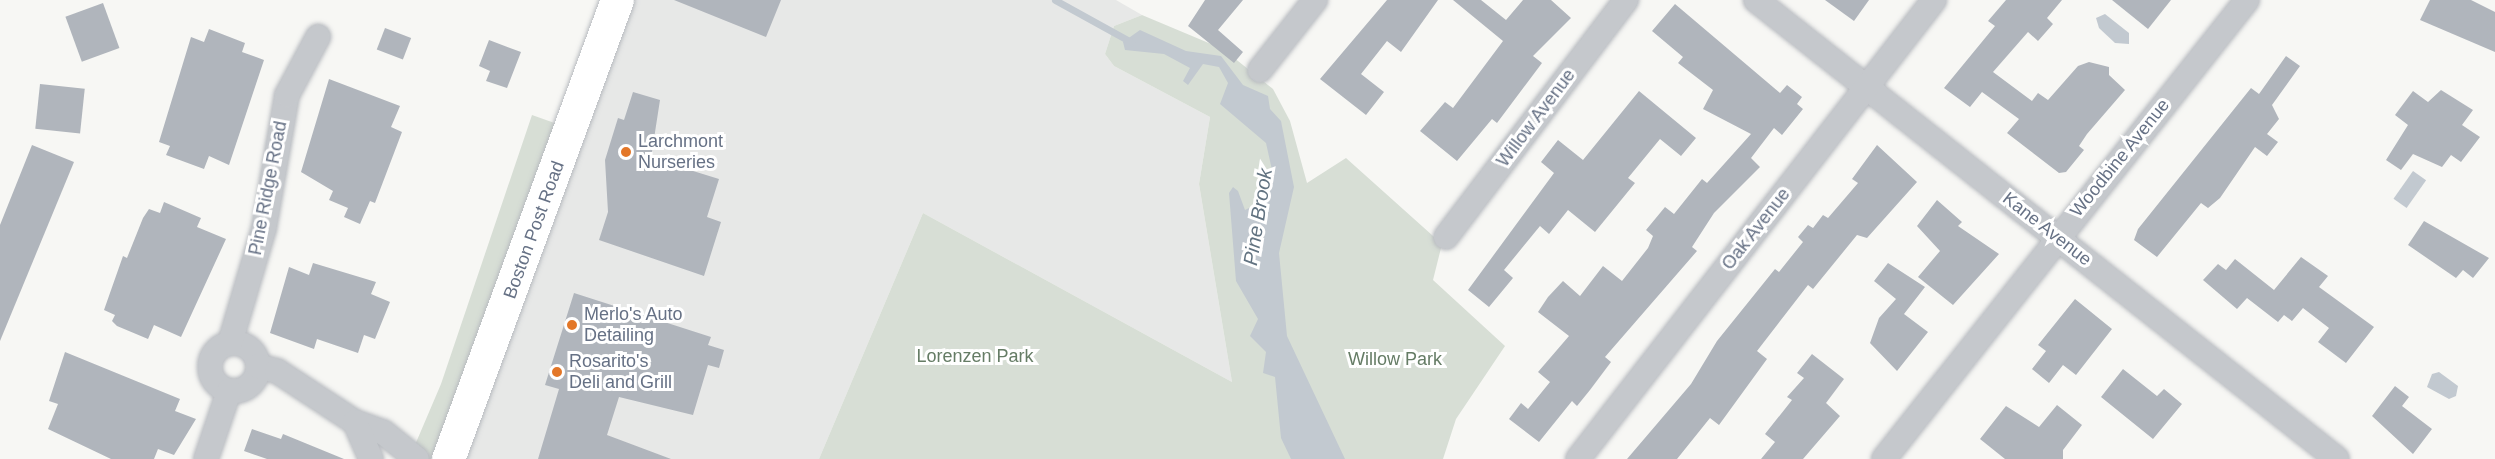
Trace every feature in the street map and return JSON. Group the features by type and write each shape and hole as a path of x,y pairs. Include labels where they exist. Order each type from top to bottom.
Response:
{"main road":[{"name":"Boston Post Road","path":"448,459 617,0"}],"street":[{"path":"1260,69 1315,0"},
{"name":"Willow Avenue","path":"1446,237 1626,0"},
{"name":"Kane Avenue","path":"1756,0 2337,459"},
{"name":"Oak Avenue","path":"1578,459 1934,0"},
{"name":"Woodbine Avenue","path":"1884,459 2057,236 2247,0"},
{"name":"Pine Ridge Road","path":"229,392 218,386 209,366 216,350 230,343 264,228 287,95 318,37"},
{"path":"206,459 229,392 251,385 258,366 250,348 230,343"},
{"path":"258,366 277,370 355,422 383,432 417,459"},
{"path":"355,422 371,459"}],"shaded area":[{"path":"626,0 1116,0 1142,15 1114,26 1105,54 1114,66 1210,117 1199,184 1232,382 923,213 819,459 453,459"}],"green space":[{"path":"1142,15 1223,49 1273,89 1290,121 1307,183 1346,158 1442,244 1433,280 1505,346 1456,419 1443,459 819,459 923,213 1232,382 1199,184 1210,117 1114,66 1105,54 1114,26"},
{"path":"532,115 577,131 453,459 409,459 441,384"}],"water":[{"path":"2105,14 2129,33 2129,44 2115,43 2099,28 2096,18"},
{"path":"1140,30 1186,51 1221,56 1243,85 1268,96 1270,109 1281,121 1294,187 1279,253 1287,336 1345,459 1291,459 1281,438 1275,377 1263,373 1266,352 1250,336 1258,319 1236,281 1229,193 1233,187 1238,191 1245,210 1267,199 1264,193 1272,170 1266,143 1220,104 1228,83 1219,67 1203,64 1188,85 1183,81 1190,68 1164,54 1125,50 1123,42"},
{"path":"2413,171 2426,180 2407,208 2393,199"},
{"path":"2439,372 2458,386 2456,396 2449,399 2427,387 2432,374"}],"building":[{"path":"674,0 781,0 766,37"},
{"path":"1205,0 1243,0 1218,30 1243,52 1234,63 1188,26"},
{"path":"1387,0 1438,0 1401,52 1387,41 1361,74 1384,92 1366,115 1320,79"},
{"path":"1453,0 1481,0 1506,20 1523,0 1551,0 1571,18 1533,56 1542,63 1497,123 1492,119 1457,161 1420,131 1445,102 1453,108 1503,41"},
{"path":"1825,0 1869,0 1854,21"},
{"path":"2006,0 2062,0 2047,18 2053,24 2038,41 2028,32 1993,72 2032,101 2038,93 2048,100 2078,66 2089,62 2109,67 2109,75 2125,90 2087,134 2079,146 2084,150 2066,172 2059,173 2007,133 2019,119 1982,92 1970,107 1944,88 1995,26 1988,21"},
{"path":"2112,0 2171,0 2148,29"},
{"path":"2430,0 2471,0 2495,12 2495,52 2420,20"},
{"path":"103,3 119,48 82,62 65,17"},
{"path":"1675,4 1780,93 1787,85 1802,97 1797,104 1803,109 1782,135 1774,128 1751,158 1760,167 1714,213 1692,247 1697,251 1605,357 1611,362 1590,390 1577,406 1572,401 1539,442 1509,419 1521,403 1528,409 1550,382 1538,372 1569,336 1538,312 1548,297 1563,281 1580,296 1603,266 1622,281 1648,248 1653,236 1646,230 1665,207 1674,214 1702,179 1707,183 1751,134 1703,109 1713,90 1678,63 1683,57 1652,31"},
{"path":"385,28 411,38 403,60 377,49"},
{"path":"209,29 245,43 242,52 264,60 229,165 209,156 204,169 166,155 170,146 159,142 191,37 204,42"},
{"path":"489,40 521,52 507,88 486,81 490,71 479,66"},
{"path":"2286,56 2300,66 2272,105 2279,119 2267,134 2278,142 2267,156 2255,147 2220,198 2208,208 2201,203 2157,257 2134,240 2138,229 2251,88 2259,94"},
{"path":"329,79 400,106 391,127 402,132 375,203 370,201 360,224 344,217 348,208 329,200 333,191 301,172"},
{"path":"40,84 85,89 80,133 35,129"},
{"path":"2441,90 2473,110 2462,125 2480,137 2461,162 2451,155 2442,167 2413,154 2401,170 2386,160 2408,125 2395,115 2413,91 2428,102"},
{"path":"1639,91 1696,138 1681,156 1660,139 1628,178 1635,183 1595,232 1568,210 1549,234 1540,226 1504,270 1513,278 1489,307 1468,290 1554,173 1541,162 1558,140 1583,160"},
{"path":"633,92 660,100 651,158 719,179 707,217 721,222 704,276 599,240 608,212 605,160 618,118 624,120"},
{"path":"32,145 74,162 0,341 0,225"},
{"path":"1877,145 1917,182 1867,238 1857,235 1813,289 1808,285 1757,351 1767,359 1719,425 1710,418 1677,459 1627,459 1691,384 1717,341 1775,269 1779,272 1803,242 1798,237 1808,225 1813,228 1823,215 1828,218 1858,183 1852,179"},
{"path":"1937,200 1962,222 1958,226 1999,254 1953,305 1918,277 1940,251 1917,226"},
{"path":"164,202 201,218 197,227 226,239 181,337 154,325 148,339 117,326 112,321 115,315 104,310 123,256 127,258 143,218 149,209 160,213"},
{"path":"2424,221 2489,258 2473,278 2463,270 2456,278 2408,245"},
{"path":"2301,257 2328,276 2319,287 2374,327 2346,363 2318,342 2329,328 2303,308 2292,321 2284,315 2278,322 2247,298 2237,309 2203,280 2218,264 2226,270 2235,259 2274,290"},
{"path":"313,263 376,282 371,294 390,302 375,339 364,335 358,353 317,339 314,349 270,333 289,267 309,275"},
{"path":"1888,263 1925,287 1904,314 1928,332 1897,371 1870,343 1879,318 1896,299 1874,281"},
{"path":"574,293 711,337 708,345 724,350 719,368 708,365 693,415 619,397 607,435 671,459 538,459 559,389 545,385"},
{"path":"2075,299 2112,329 2076,375 2063,365 2049,383 2032,369 2046,351 2038,345"},
{"path":"65,352 180,399 175,411 196,419 174,455 158,449 154,459 111,459 48,429 58,404 49,401"},
{"path":"1812,354 1844,379 1826,403 1840,416 1803,459 1761,459 1775,442 1765,434 1792,400 1787,397 1804,378 1797,373"},
{"path":"2123,369 2157,396 2164,389 2182,404 2153,439 2101,397"},
{"path":"2395,386 2409,397 2402,406 2432,429 2413,454 2372,416"},
{"path":"2057,405 2082,425 2063,450 2063,459 2005,459 1980,439 2006,406 2039,427"},
{"path":"252,429 281,439 283,434 344,459 267,459 244,451"}],"waterway":[{"name":"Pine Brook","path":"1055,0 1131,42"}],"place":[{"name":"Larchmont Nurseries","path":"626,152"},
{"name":"Merlo's Auto Detailing","path":"572,325"},
{"name":"Rosarito's Deli and Grill","path":"557,372"}],"park label":[{"name":"Lorenzen Park","path":"975,356"},
{"name":"Willow Park","path":"1395,359"}]}
